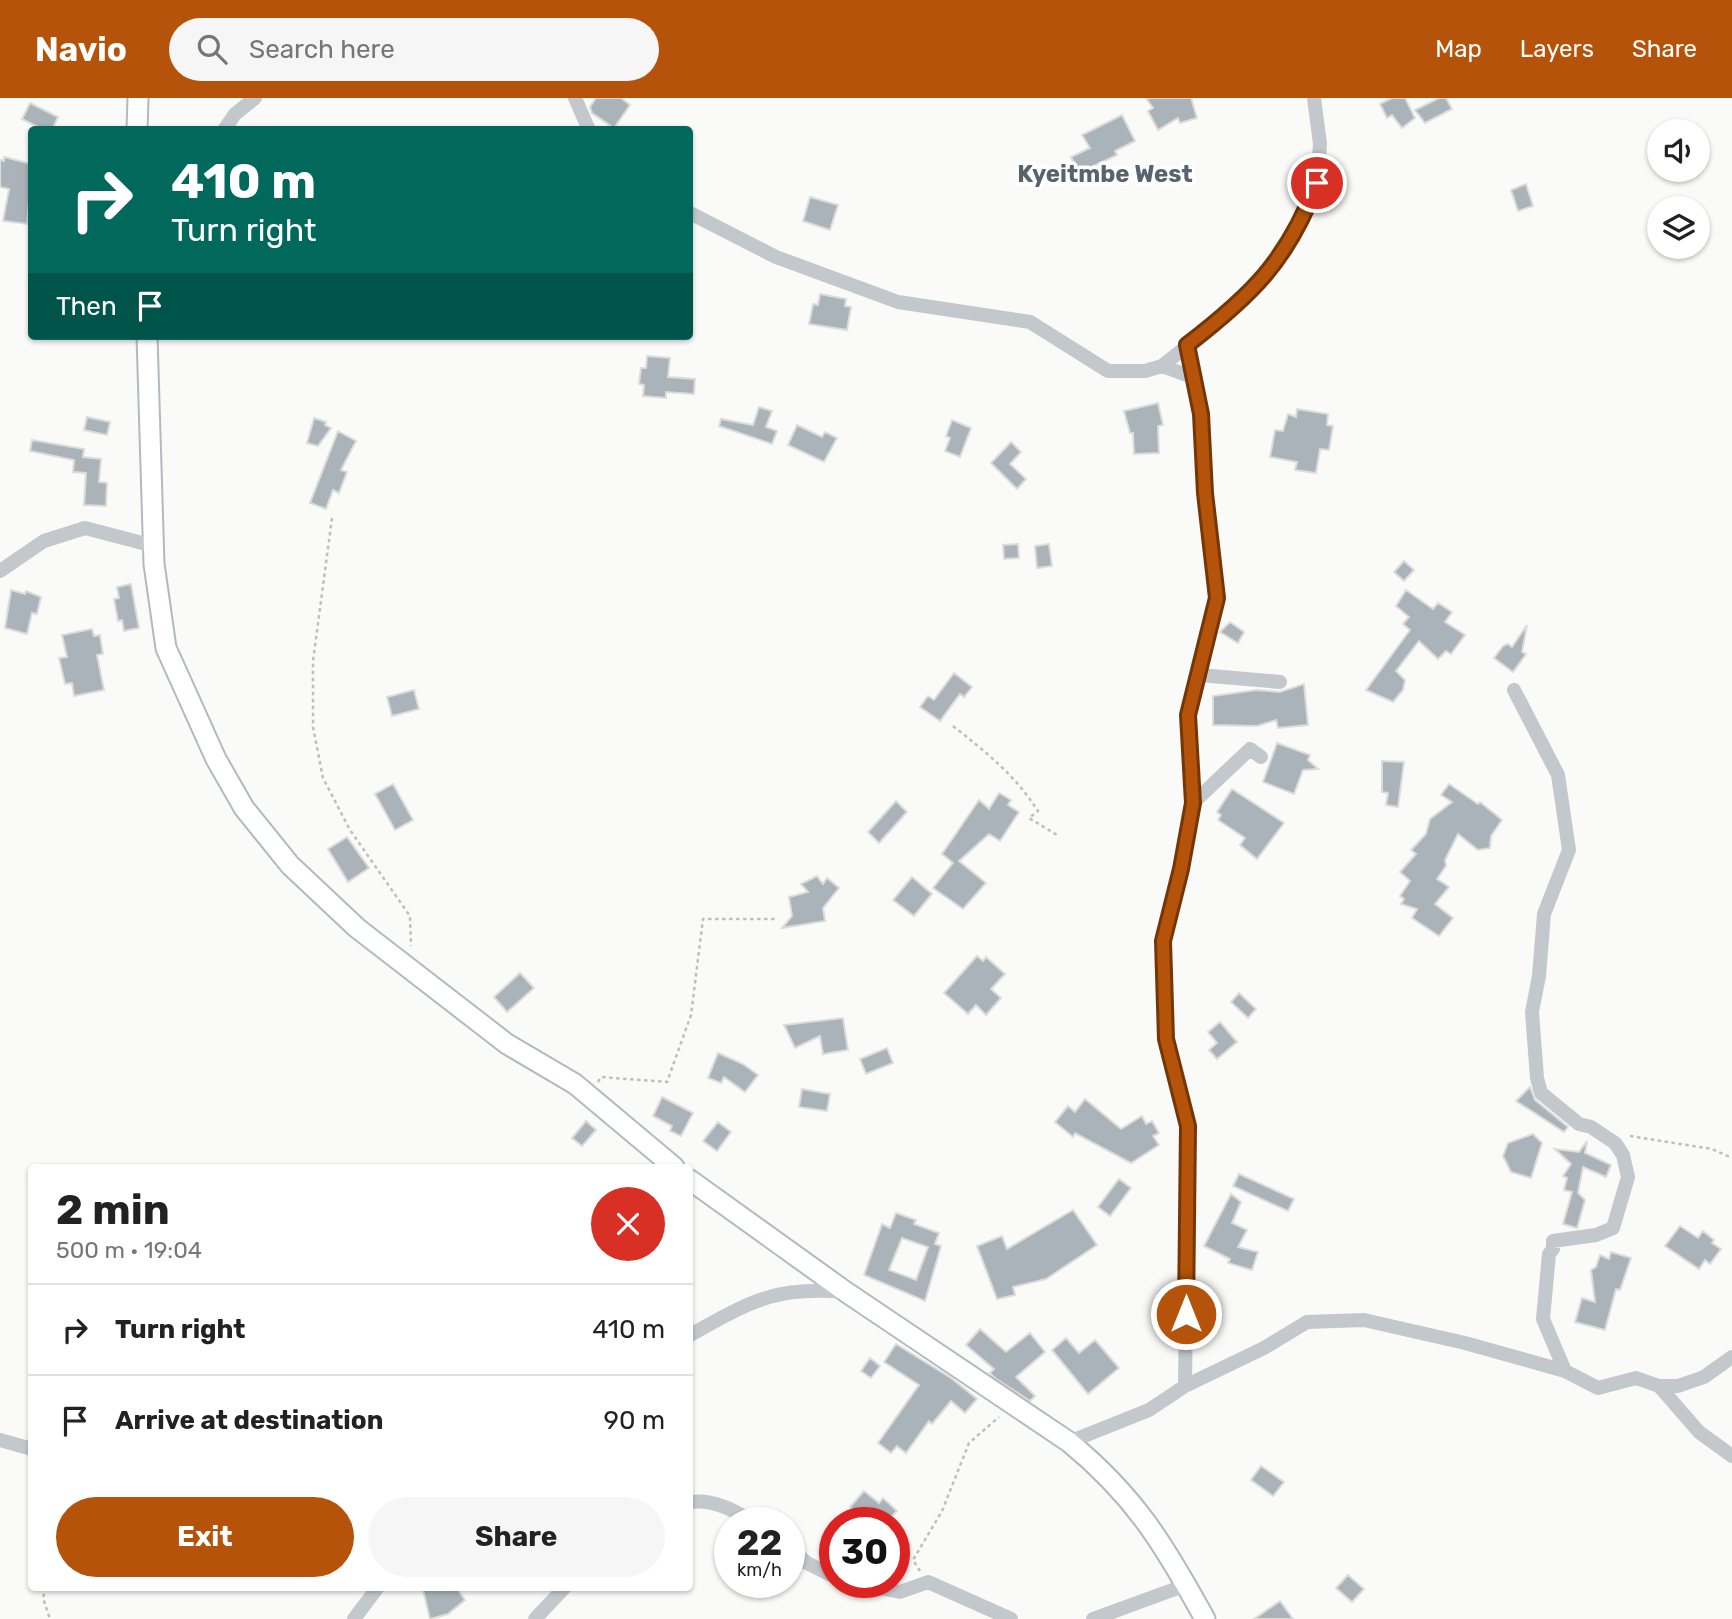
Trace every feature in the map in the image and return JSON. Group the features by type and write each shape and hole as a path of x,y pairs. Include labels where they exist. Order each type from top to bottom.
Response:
{"street":[{"path":"137,126 138,98"},
{"path":"228,126 235,114 255,98"},
{"path":"575,98 587,126"},
{"path":"693,216 753,247 898,302 1030,322 1108,371 1146,371 1162,366 1231,311 1265,276 1302,222 1317,183 1320,144 1314,98"},
{"path":"147,340 154,546 166,648 216,759 244,808 300,874 357,928 507,1044 575,1084 670,1164"},
{"path":"1185,1386 1188,1126 1166,1039 1163,941 1181,869 1193,803 1188,715 1217,598 1205,493 1201,414 1187,345"},
{"path":"1162,366 1195,377"},
{"path":"0,571 44,541 85,528 154,546"},
{"path":"1200,675 1280,682"},
{"path":"1514,690 1558,775 1569,850 1544,914 1539,976 1532,1012 1537,1078 1541,1093 1550,1101 1579,1124 1591,1127 1615,1143 1623,1155 1628,1177 1613,1228 1597,1235 1553,1241 1553,1249 1549,1254 1543,1319 1565,1371"},
{"path":"1193,803 1250,749 1261,757"},
{"path":"693,1182 846,1292 1069,1442 1100,1468 1142,1514 1205,1619"},
{"path":"693,1333 736,1310 784,1291 806,1289 846,1292"},
{"path":"1069,1442 1149,1410 1185,1386 1264,1348 1307,1322 1364,1320 1465,1343 1565,1371 1598,1388 1636,1378 1659,1386 1678,1386 1704,1377 1732,1357"},
{"path":"1659,1386 1699,1432 1732,1456"},
{"path":"0,1440 28,1448"},
{"path":"693,1502 703,1500 724,1507"},
{"path":"910,1588 928,1582 1011,1619"},
{"path":"1093,1619 1186,1585"},
{"path":"354,1619 375,1591"},
{"path":"535,1619 561,1591"}],"path":[{"path":"332,518 313,661 313,727 324,778 334,799 350,830 410,916 412,970"},
{"path":"953,726 1001,765 1023,788 1038,811 1029,818 1057,835"},
{"path":"589,1097 601,1077 667,1082 691,1015 703,919 777,919"},
{"path":"1609,1139 1635,1136 1712,1149 1732,1158"},
{"path":"928,1582 913,1560 942,1511 969,1443 1013,1405"},
{"path":"45,1591 43,1598 50,1619"}],"building":[{"path":"596,98 621,98 630,105 615,126 611,126 592,113 590,107"},
{"path":"1146,98 1191,98 1197,118 1180,123 1178,118 1158,130 1148,111 1153,108"},
{"path":"1392,98 1405,98 1415,118 1402,128 1392,115 1387,118 1380,104"},
{"path":"1439,98 1446,98 1452,109 1425,123 1415,110"},
{"path":"30,103 58,117 54,126 36,126 22,119"},
{"path":"1122,115 1135,141 1115,151 1117,155 1079,173 1071,157 1090,148 1082,135"},
{"path":"4,157 28,163 27,224 3,221 9,189 0,187 0,160 4,161"},
{"path":"1526,184 1533,206 1518,211 1511,190"},
{"path":"810,197 838,205 830,230 803,221"},
{"path":"820,294 846,299 845,306 851,307 847,330 809,324 813,304 818,305"},
{"path":"647,356 670,358 668,377 695,379 694,394 666,392 666,398 643,396 644,385 639,384 641,368 646,368"},
{"path":"1158,403 1163,425 1158,426 1159,453 1134,454 1133,433 1130,433 1124,411"},
{"path":"759,407 772,411 766,427 777,431 772,444 719,426 721,419 753,425"},
{"path":"1297,409 1328,414 1327,425 1333,426 1329,450 1320,449 1316,473 1295,470 1297,462 1270,457 1275,430 1283,431 1288,414 1296,417"},
{"path":"87,417 110,422 107,435 84,430"},
{"path":"314,418 326,422 325,425 331,428 318,446 307,443"},
{"path":"952,420 971,428 960,457 945,451 950,438 946,436"},
{"path":"797,425 822,437 825,432 837,438 824,462 788,445"},
{"path":"338,431 356,441 341,470 347,472 339,493 333,490 326,509 310,503"},
{"path":"32,440 84,449 83,457 101,459 99,482 107,483 106,506 84,505 86,473 73,472 74,460 30,451"},
{"path":"1011,442 1021,452 1010,464 1026,479 1017,489 991,463"},
{"path":"1018,544 1019,558 1004,559 1003,545"},
{"path":"1049,544 1052,566 1037,568 1035,546"},
{"path":"1404,561 1414,570 1404,581 1394,572"},
{"path":"131,584 139,628 124,631 122,620 118,621 114,599 119,598 117,587"},
{"path":"11,590 25,594 26,591 41,597 37,614 32,613 27,634 5,628"},
{"path":"1406,590 1433,609 1438,603 1452,612 1445,622 1465,635 1451,654 1446,651 1438,659 1419,641 1396,671 1405,680 1403,690 1393,702 1366,690 1410,630 1403,624 1409,617 1396,606"},
{"path":"1230,622 1244,632 1238,643 1220,632"},
{"path":"1527,625 1522,652 1526,654 1513,672 1494,658 1503,646 1508,644 1512,647"},
{"path":"92,629 94,636 100,635 103,654 97,655 104,690 74,696 72,683 65,684 59,658 67,657 62,635"},
{"path":"954,673 972,687 964,697 960,694 940,721 920,707 928,696 934,700"},
{"path":"1304,684 1308,725 1278,728 1276,720 1257,726 1213,725 1213,696 1256,690 1280,692"},
{"path":"414,690 419,709 392,716 387,697"},
{"path":"1277,743 1310,755 1308,760 1318,769 1303,770 1294,794 1263,782"},
{"path":"1382,761 1404,762 1398,807 1386,805 1388,793 1382,792"},
{"path":"393,784 413,820 395,830 375,794"},
{"path":"1449,784 1478,804 1480,802 1502,820 1491,836 1490,848 1478,850 1458,834 1445,860 1446,866 1437,879 1449,887 1435,904 1453,918 1439,936 1412,918 1417,909 1401,904 1404,899 1400,896 1410,881 1400,872 1416,854 1411,850 1426,834 1430,819 1452,802 1441,795"},
{"path":"1232,789 1284,823 1257,859 1240,845 1245,838 1218,820 1221,815 1217,812"},
{"path":"999,793 1011,800 1008,805 1019,812 1000,841 989,834 959,861 986,883 963,909 933,888 953,863 942,854 979,800 989,809"},
{"path":"896,801 907,812 879,843 868,832"},
{"path":"347,837 369,868 348,882 328,849"},
{"path":"817,876 823,884 827,878 839,888 823,908 825,921 782,928 792,916 789,897 808,892 801,884"},
{"path":"912,877 932,894 914,916 893,900"},
{"path":"977,956 983,961 986,957 1005,974 991,989 1001,998 986,1015 976,1005 968,1014 944,993"},
{"path":"520,973 534,988 507,1012 494,997"},
{"path":"1239,993 1256,1009 1248,1018 1231,1002"},
{"path":"843,1018 848,1050 823,1054 820,1036 795,1048 784,1025"},
{"path":"1220,1022 1237,1042 1217,1059 1209,1050 1217,1043 1208,1032"},
{"path":"887,1048 893,1063 866,1074 860,1059"},
{"path":"718,1053 743,1064 758,1075 745,1092 724,1077 721,1083 708,1078"},
{"path":"1530,1087 1535,1100 1568,1127 1564,1132 1516,1101"},
{"path":"802,1089 830,1094 827,1111 799,1107"},
{"path":"662,1097 693,1113 681,1136 670,1131 672,1126 653,1116"},
{"path":"1085,1099 1121,1129 1142,1116 1146,1124 1152,1121 1159,1133 1153,1136 1159,1145 1131,1163 1075,1133 1073,1137 1055,1122 1068,1106 1075,1112"},
{"path":"586,1121 596,1130 582,1146 572,1138"},
{"path":"718,1122 731,1132 717,1151 703,1141"},
{"path":"1533,1134 1542,1143 1531,1178 1511,1172 1503,1156 1508,1143"},
{"path":"1587,1141 1585,1153 1611,1165 1606,1177 1583,1167 1578,1193 1585,1200 1577,1228 1563,1224 1572,1192 1564,1190 1567,1178 1563,1176 1571,1164 1555,1149 1579,1152"},
{"path":"1239,1174 1294,1199 1288,1211 1233,1186"},
{"path":"1119,1179 1131,1188 1110,1216 1098,1207"},
{"path":"1231,1194 1241,1202 1232,1223 1247,1230 1238,1247 1258,1252 1252,1270 1228,1263 1230,1259 1204,1246"},
{"path":"1073,1210 1097,1245 1046,1279 1013,1287 1015,1295 997,1299 977,1246 1002,1236 1007,1249"},
{"path":"896,1213 916,1220 914,1224 939,1233 935,1244 941,1246 925,1301 864,1275 882,1224 890,1228","holes":["902,1238 928,1247 916,1280 889,1270"]},
{"path":"1680,1226 1698,1238 1703,1231 1714,1240 1712,1243 1721,1249 1710,1264 1705,1260 1699,1269 1665,1246"},
{"path":"1611,1252 1631,1258 1620,1290 1616,1289 1605,1330 1575,1322 1582,1298 1595,1302 1591,1270 1596,1267 1600,1255 1609,1259"},
{"path":"980,1329 1006,1352 1030,1333 1045,1352 1016,1377 1035,1396 1030,1401 995,1378 990,1373 994,1369 966,1345"},
{"path":"1066,1338 1079,1353 1095,1340 1119,1368 1088,1394 1052,1350"},
{"path":"896,1344 951,1378 977,1399 965,1413 951,1401 932,1424 929,1421 906,1453 897,1446 891,1453 878,1443 919,1385 884,1362"},
{"path":"870,1358 880,1366 871,1378 861,1371"},
{"path":"1261,1466 1284,1482 1273,1496 1251,1480"},
{"path":"864,1491 879,1503 883,1498 893,1507 850,1507"},
{"path":"1348,1575 1364,1589 1352,1602 1336,1588"},
{"path":"423,1591 459,1591 465,1600 448,1614 430,1619"},
{"path":"1280,1601 1293,1619 1254,1619"}],"district":[{"name":"Kyeitmbe West","path":"1105,174"}],"route":[{"path":"1186,1314 1185,1208 1189,1167 1188,1126 1166,1039 1163,941 1181,869 1193,803 1188,715 1217,598 1205,493 1201,414 1187,345 1231,311 1286,250 1302,222 1317,183"}]}
